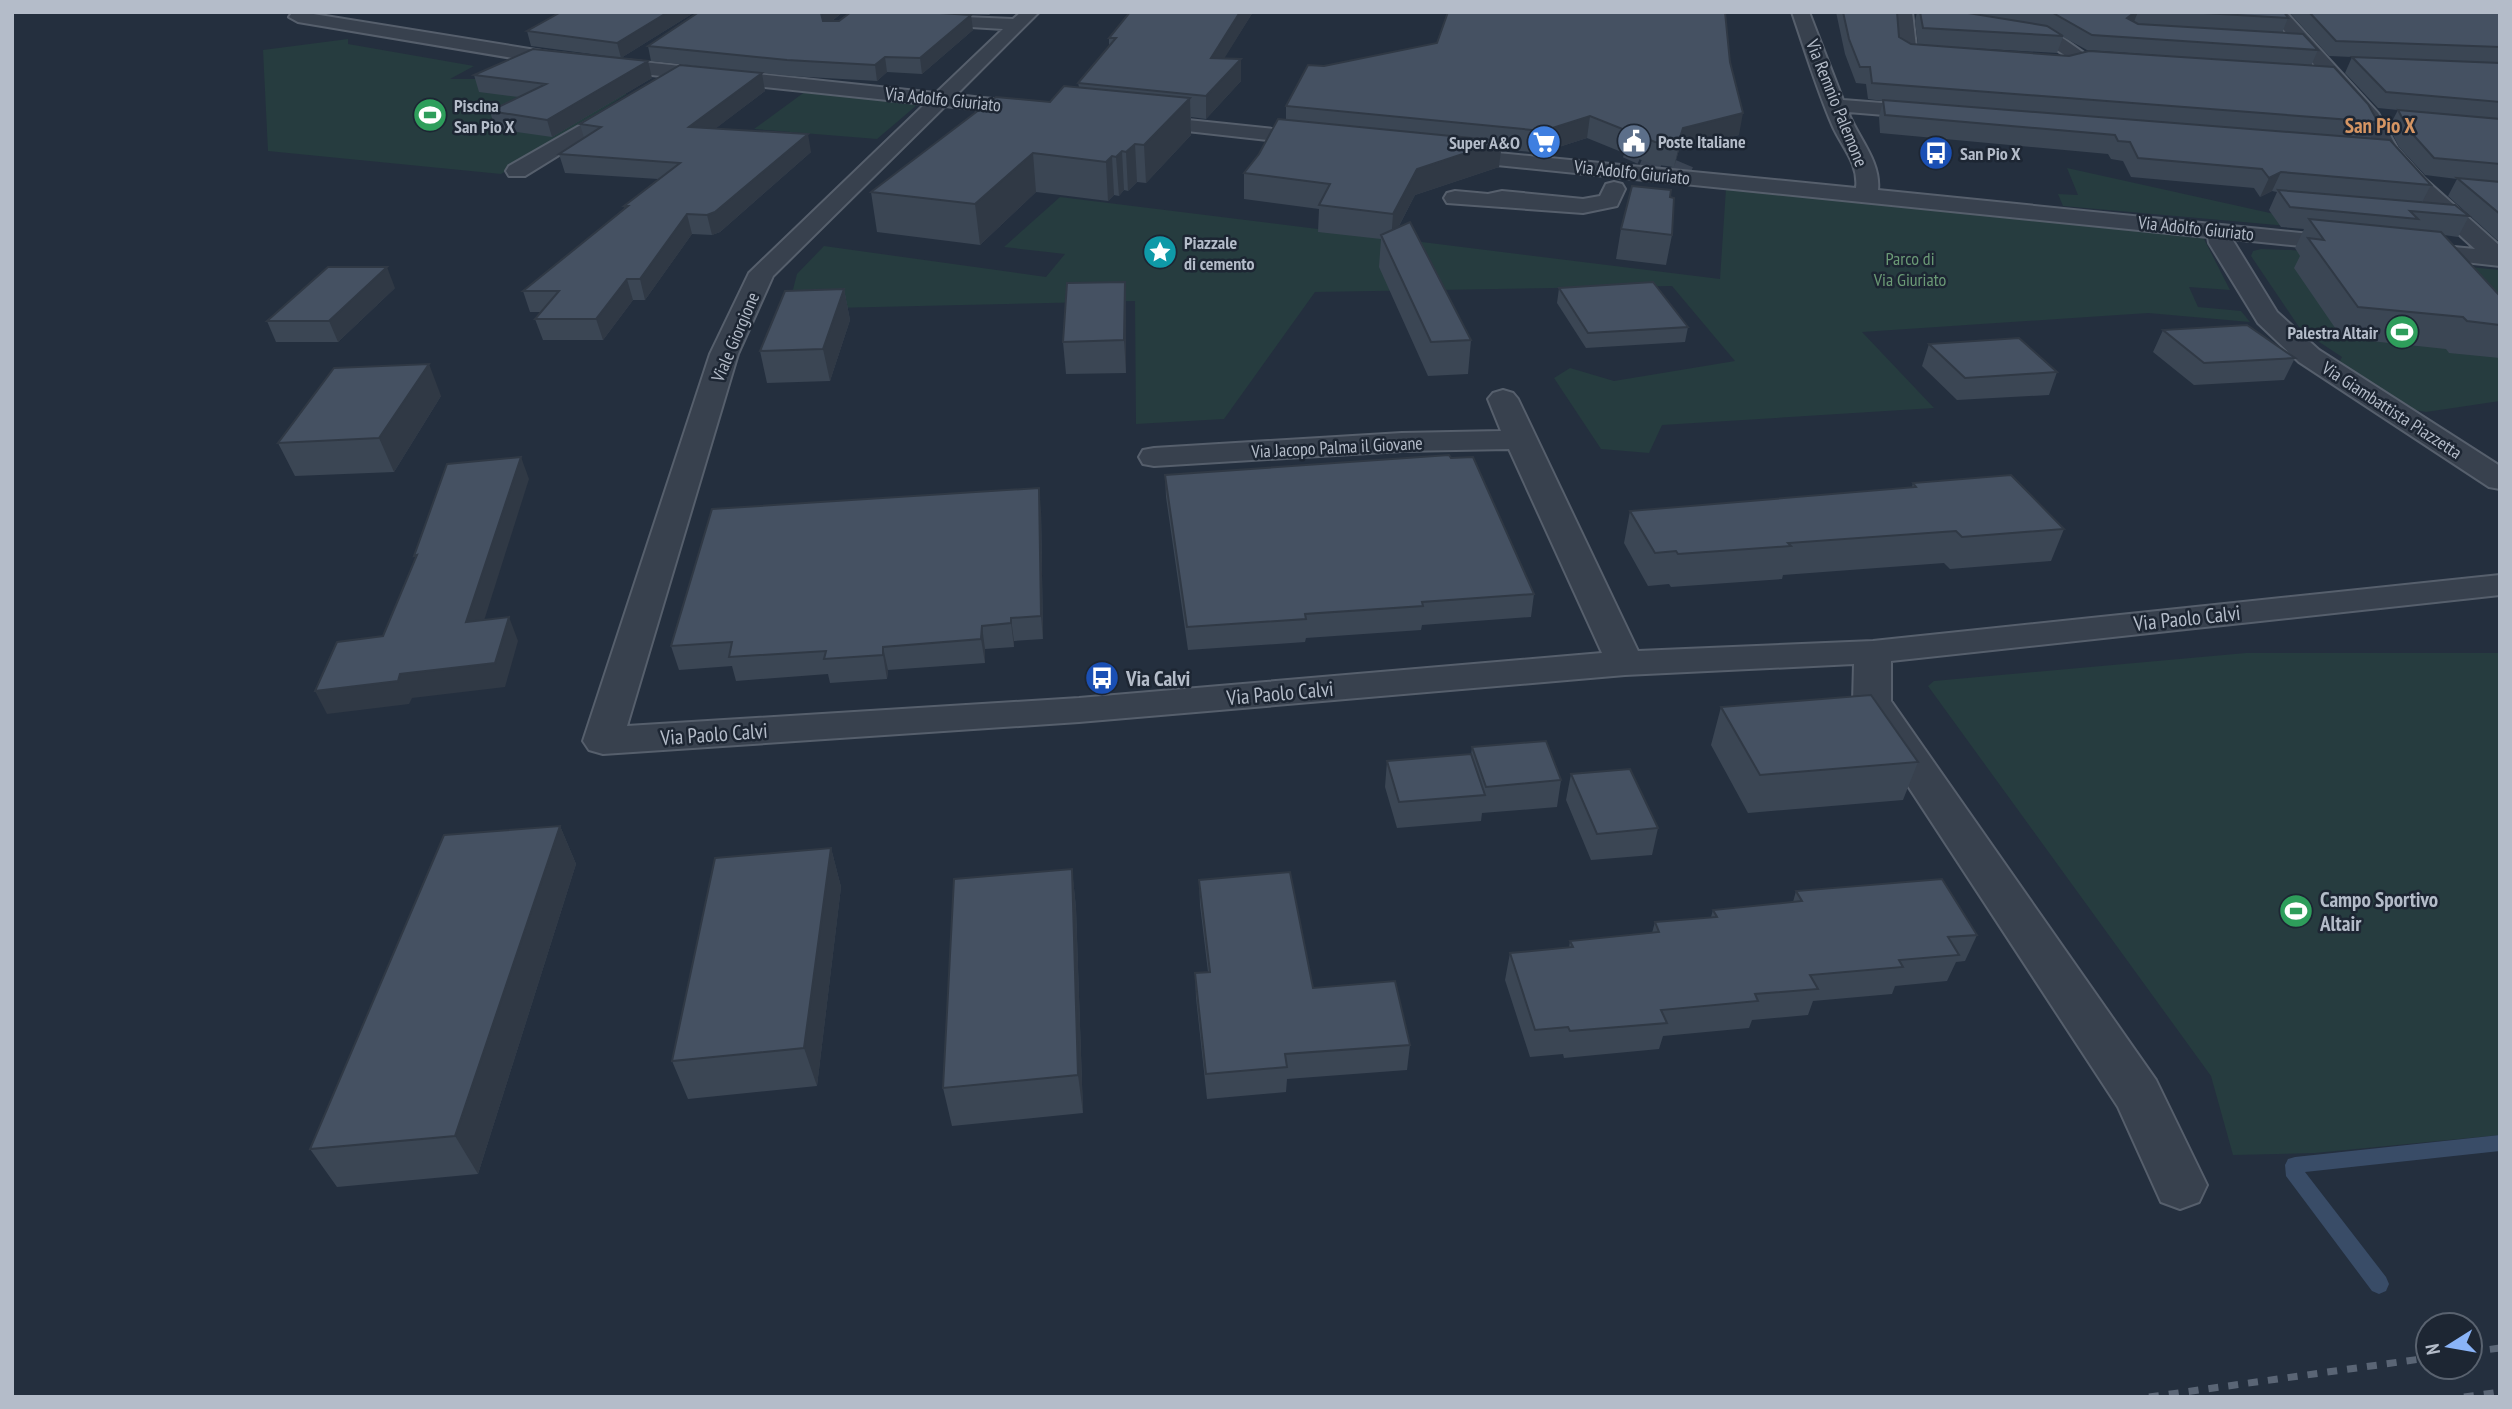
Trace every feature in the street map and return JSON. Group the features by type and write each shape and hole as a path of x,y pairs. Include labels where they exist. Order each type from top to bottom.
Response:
{"street":[{"name":"Via Remnio Palemone","path":"1800,12 1844,128 1861,157 1868,178 1866,194"},
{"path":"1903,12 1907,52 1973,57"},
{"path":"2276,12 2371,117 2388,150 2417,184 2500,259"},
{"name":"Via Adolfo Giuriato","path":"298,17 548,58 1061,112"},
{"name":"Viale Giorgione","path":"909,19 1025,18"},
{"name":"Viale Giorgione","path":"603,741 724,354 762,273 1025,18"},
{"path":"1990,24 2048,36 2089,59 2051,62"},
{"path":"2280,41 2305,43"},
{"path":"625,67 647,53"},
{"path":"517,171 681,72"},
{"path":"1836,105 1955,115"},
{"path":"2371,117 2396,119"},
{"path":"1122,119 1337,142"},
{"path":"2361,148 2388,150"},
{"name":"Via Adolfo Giuriato","path":"1427,152 2500,259"},
{"path":"2417,184 2458,188"},
{"path":"1455,198 1488,201 1502,198 1583,205 1609,201 1614,189"},
{"path":"2416,213 2453,216"},
{"name":"Via Giambattista Piazzetta","path":"2219,231 2221,243 2267,317 2309,356 2500,480"},
{"path":"1503,399 1625,663"},
{"name":"Via Jacopo Palma il Giovane","path":"1154,457 1402,442 1520,440"},
{"name":"Via Paolo Calvi","path":"603,741 1079,710 1625,663 1873,652 2500,585"},
{"path":"1873,652 1872,702 2138,1096 2180,1185"}],"green space":[{"name":"Piscina San Pio X","path":"348,39 348,44 474,66 450,79 485,79 627,94 501,174 268,151 263,50"},
{"path":"806,91 911,101 917,105 877,139 754,129"},
{"path":"2067,168 2306,221 2312,228 2063,206 2058,194 2078,195"},
{"name":"Parco di Via Giuriato","path":"1726,189 2203,237 2230,290 2189,287 2198,307 2241,311 2250,322 2148,313 1862,332 1934,408 1662,425 1649,453 1601,449 1554,378 1570,368 1614,381 1735,361 1672,286 1315,292 1224,419 1136,424 1135,301 788,309 797,274 824,246 1046,277 1065,254 1004,247 1060,197 1720,279"},
{"name":"Palestra Altair","path":"2261,249 2500,270 2500,401 2426,412 2415,410 2346,366 2340,361 2342,357 2301,330 2251,256 2253,251"},
{"name":"Campo Sportivo Altair","path":"2246,653 2500,653 2500,1135 2315,1153 2233,1155 2211,1076 1928,686 1934,681"}],"building":[{"path":"561,12 668,12 617,43 527,31"},
{"path":"699,12 822,12 823,21 839,21 851,12 971,15 920,58 885,57 875,65 787,60 648,46"},
{"path":"1130,12 1240,12 1211,58 1241,59 1206,96 1078,83 1116,38 1109,38"},
{"path":"1448,12 1725,12 1730,62 1743,113 1683,128 1678,144 1655,142 1590,116 1543,131 1286,106 1308,65 1324,66 1437,43"},
{"path":"1843,12 1897,12 1899,37 1911,44 2069,56 2089,51 2334,67 2368,104 2378,122 1872,83 1870,67 1860,67 1849,39"},
{"path":"1920,12 1962,12 2047,26 2063,36 1923,28"},
{"path":"2046,12 2135,12 2127,18 2138,24 2303,34 2318,50 2092,35 2053,13"},
{"path":"2187,12 2284,12 2288,18"},
{"path":"2309,12 2500,13 2500,47 2336,41"},
{"path":"533,49 648,61 547,120 490,111 546,84 474,75"},
{"path":"2352,57 2500,63 2500,102 2386,92"},
{"path":"680,65 762,73 689,127 808,134 715,212 707,215 687,214 640,279 627,279 596,319 535,319 559,291 523,291 680,163 559,154 601,127 580,124"},
{"path":"1064,86 1190,98 1144,145 1135,144 1106,162 1033,153 975,204 871,192 996,97 1050,102"},
{"path":"1883,100 2390,140 2431,185 2281,172 2269,178 2262,169 2138,158 2130,142 2118,141 2115,135 1885,115"},
{"path":"2398,110 2500,119 2500,164 2434,158 2408,129"},
{"path":"1278,119 1502,141 1417,169 1393,214 1319,205 1330,184 1244,173 1259,154"},
{"path":"2457,178 2500,182 2500,214"},
{"path":"1632,186 1671,190 1670,197 1674,198 1672,235 1621,229"},
{"path":"2278,190 2455,205 2469,216 2410,211 2418,219 2290,207"},
{"path":"2309,219 2441,232 2500,296 2500,325 2467,321 2463,317 2358,307 2308,238 2324,240"},
{"path":"1410,222 1471,340 1431,342 1381,235"},
{"path":"328,267 387,267 329,321 267,321"},
{"path":"1125,282 1124,340 1063,342 1067,283"},
{"path":"1653,282 1688,327 1588,333 1559,288"},
{"path":"844,289 823,349 760,351 785,291"},
{"path":"2247,325 2295,358 2204,363 2163,330"},
{"path":"2019,338 2057,372 1965,378 1929,344"},
{"path":"429,364 379,438 278,443 334,368"},
{"path":"1449,455 1451,458 1473,457 1534,594 1422,602 1423,606 1305,614 1306,619 1187,627 1165,475"},
{"path":"521,457 466,622 509,617 495,663 400,674 398,681 315,691 337,642 383,636 417,555 414,556 447,464"},
{"path":"2011,475 2064,529 1962,537 1956,531 1678,554 1676,551 1655,553 1630,511 1916,487 1913,483"},
{"path":"1039,488 1041,616 1011,618 1011,623 982,626 981,639 883,647 883,655 824,659 826,651 729,657 732,642 671,646 712,509"},
{"path":"1871,695 1918,762 1760,775 1721,707"},
{"path":"1546,741 1561,780 1486,787 1472,747"},
{"path":"1471,754 1485,795 1399,802 1387,761"},
{"path":"1630,769 1658,828 1597,834 1571,774"},
{"path":"560,826 455,1136 310,1149 444,835"},
{"path":"831,848 804,1048 672,1061 715,858"},
{"path":"1072,869 1078,1075 943,1088 954,879"},
{"path":"1290,872 1313,988 1395,981 1410,1045 1285,1054 1287,1067 1206,1074 1195,973 1210,972 1199,880"},
{"path":"1942,879 1977,935 1948,937 1959,955 1899,960 1903,967 1810,975 1818,989 1755,994 1758,1001 1661,1010 1667,1023 1570,1031 1568,1027 1535,1030 1510,953 1573,947 1570,941 1659,932 1655,922 1717,917 1713,910 1802,901 1796,891"}],"waterway":[{"path":"2379,1284 2296,1176 2295,1165 2500,1143"}],"tunnel":[{"path":"1626,150 1647,159"},
{"path":"1643,157 1695,179"}],"railway":[{"path":"2484,1350 2500,1348"},
{"path":"2149,1397 2414,1360"},
{"path":"2464,1397 2500,1392"}],"place":[{"name":"Piscina San Pio X","path":"430,115"},
{"name":"Poste Italiane","path":"1634,141"},
{"name":"Super A&O","path":"1544,142"},
{"name":"San Pio X","path":"1936,153"},
{"name":"Piazzale di cemento","path":"1160,252"},
{"name":"Palestra Altair","path":"2402,332"},
{"name":"Via Calvi","path":"1102,678"},
{"name":"Campo Sportivo Altair","path":"2296,911"}],"district":[{"name":"San Pio X","path":"2380,125"}]}
